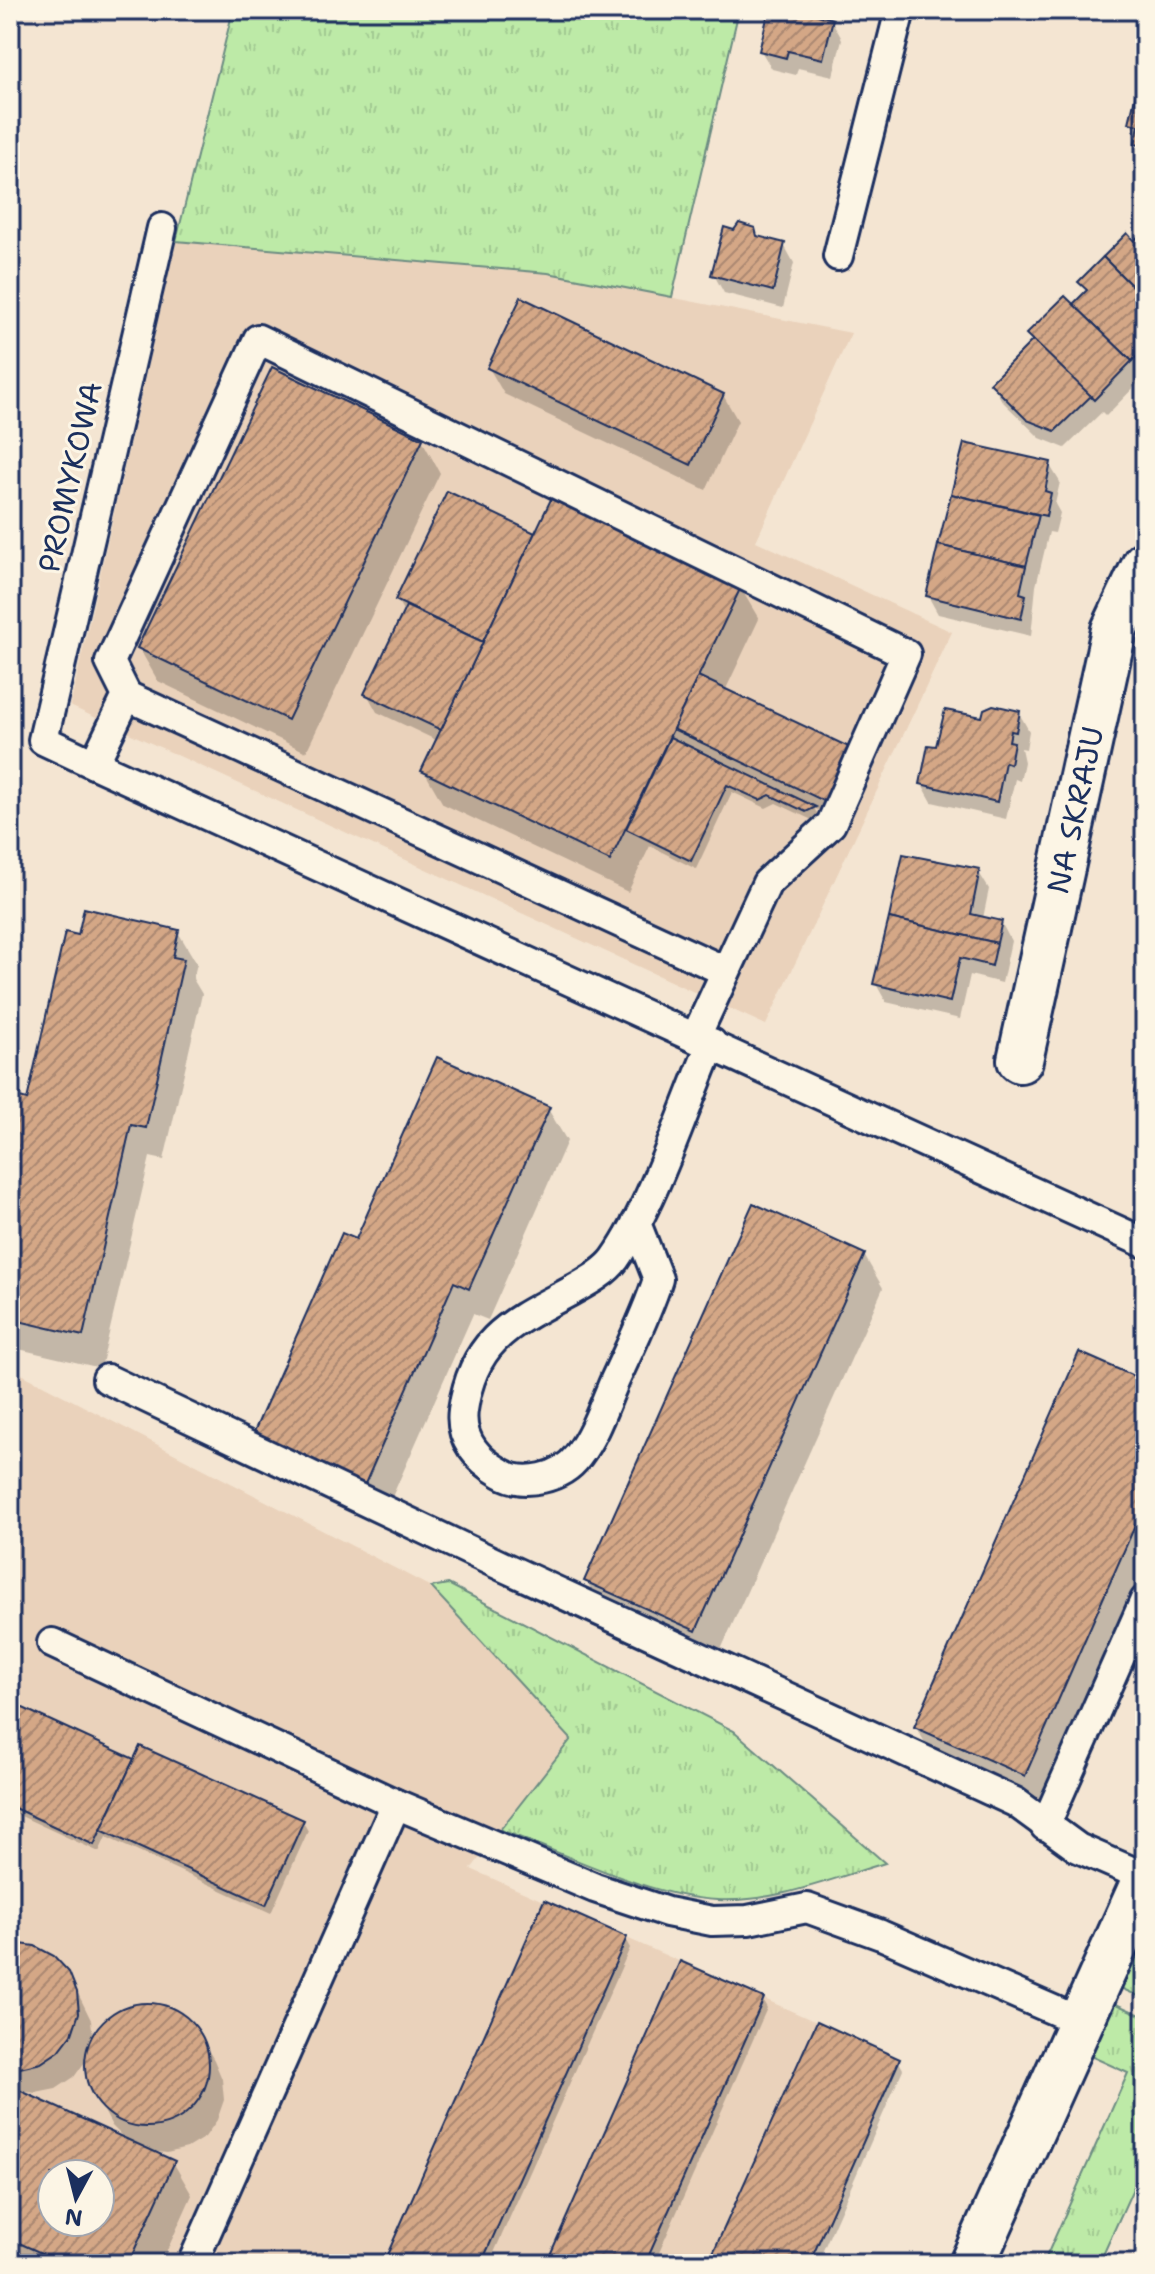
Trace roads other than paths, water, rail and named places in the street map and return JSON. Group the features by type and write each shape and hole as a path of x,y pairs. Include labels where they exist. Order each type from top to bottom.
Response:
{"street":[{"name":"NA SKRAJU","path":"1020,1060 1114,630 1145,564"},
{"path":"972,2264 1145,1878"}],"lane":[{"path":"838,256 900,10"},
{"name":"PROMYKOWA","path":"94,764 43,740 162,228"},
{"path":"636,1223 658,1279 591,1434 577,1459 557,1474 536,1479 506,1476 484,1464 469,1444 461,1422 465,1393 484,1352 496,1335 511,1324 586,1283 613,1262 636,1223 704,1040 725,971 767,883 831,824 906,654 258,339 110,662 127,696 725,971"},
{"path":"127,696 94,764 1145,1243"},
{"path":"107,1379 504,1567 1015,1802 1078,1848 1145,1878"},
{"path":"1045,1826 1145,1600"},
{"path":"52,1643 396,1804 595,1888 667,1912 712,1921 748,1920 807,1908 881,1935 1079,2021"},
{"path":"192,2264 396,1804"}]}
